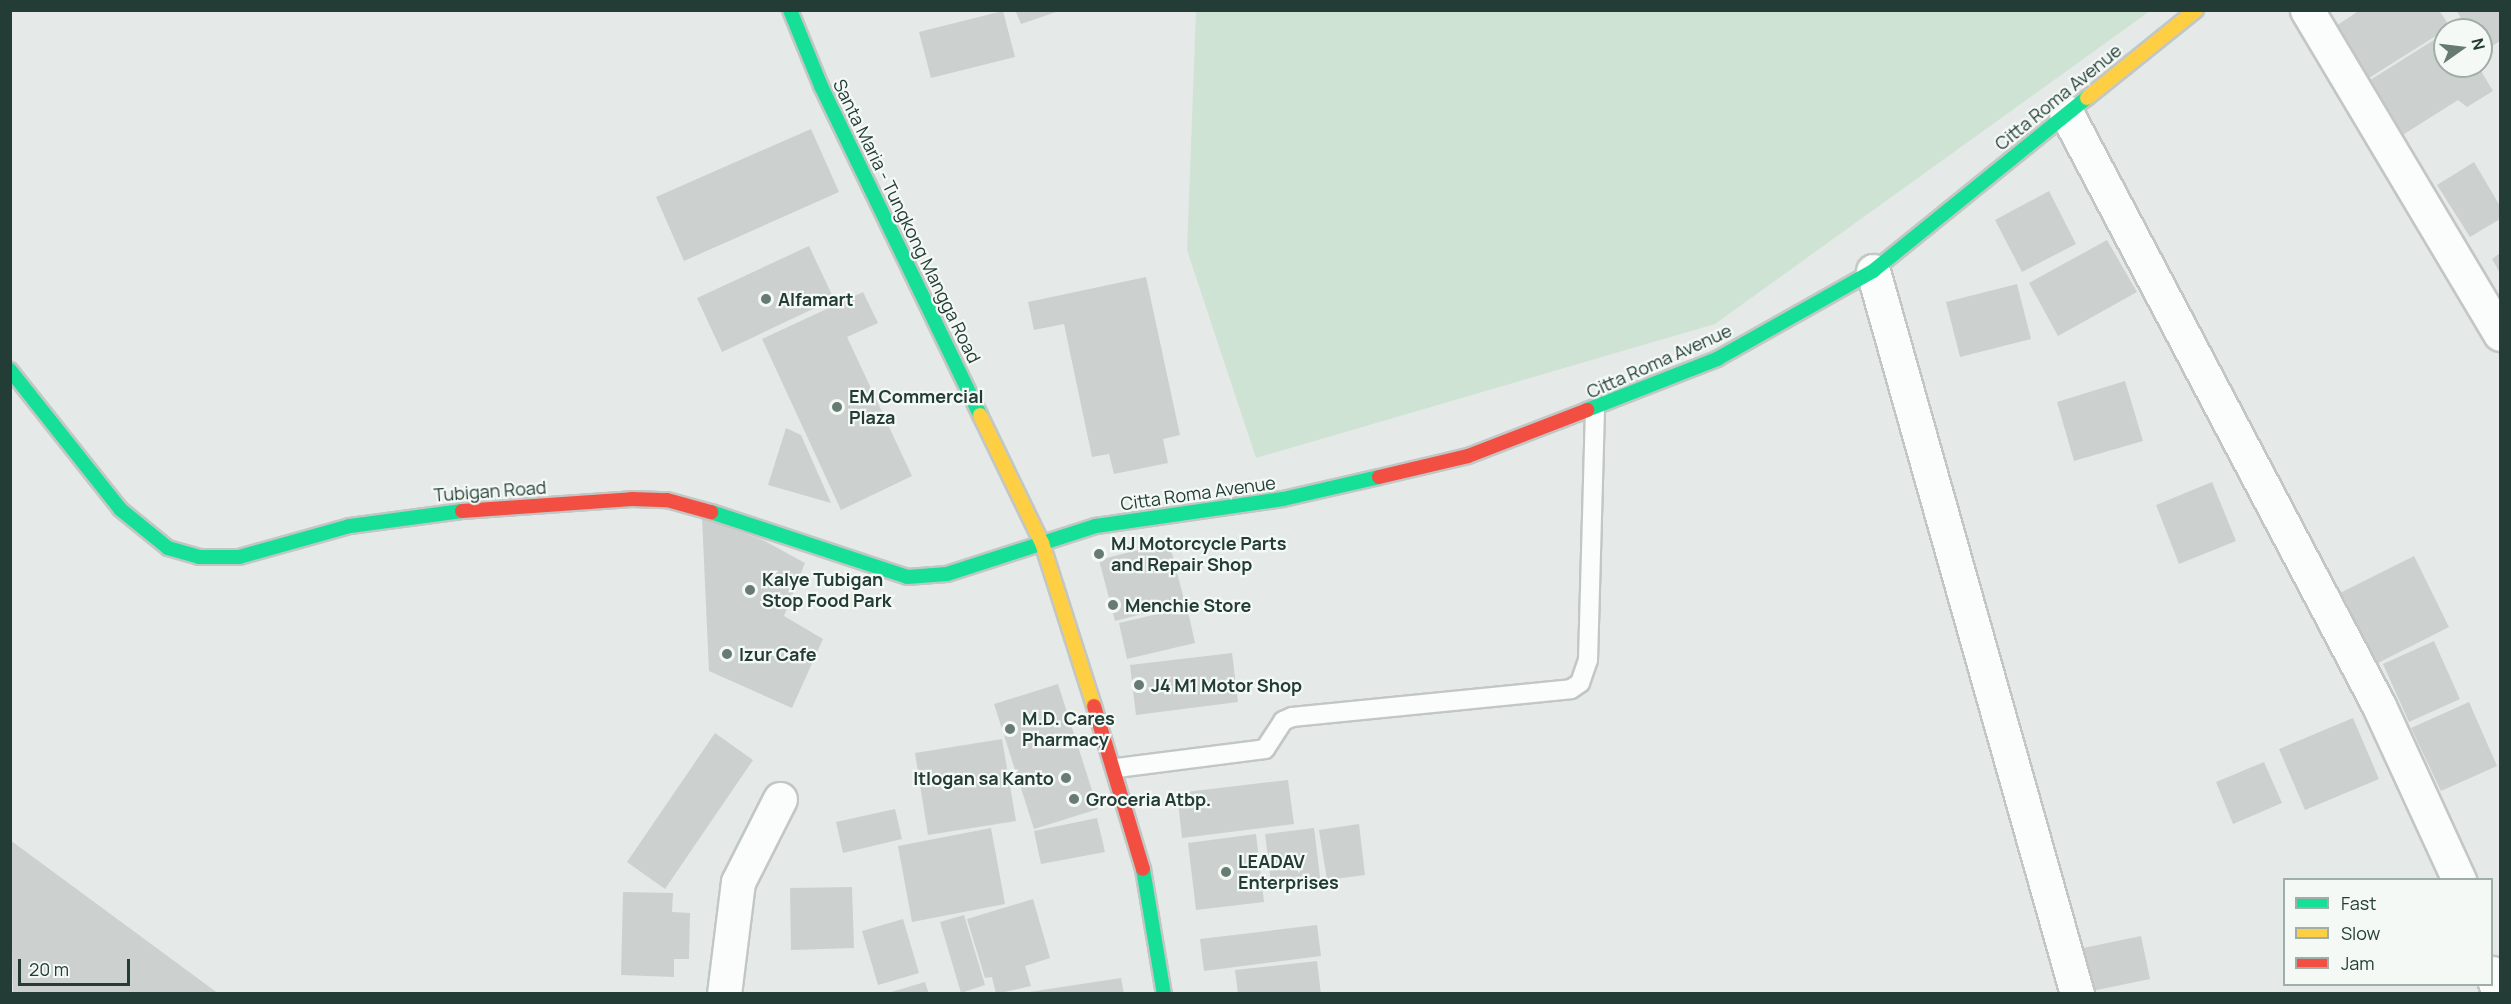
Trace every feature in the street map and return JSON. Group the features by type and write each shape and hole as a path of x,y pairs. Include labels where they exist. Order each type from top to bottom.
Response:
{"street":[{"name":"Santa Maria - Tungkong Mangga Road","path":"790,10 821,86 1042,543 1117,768 1142,856 1164,993"},
{"name":"Citta Roma Avenue","path":"1042,543 1096,526 1282,499 1478,453 1595,410 1717,359 1873,272 2066,112 2196,10"},
{"path":"2307,10 2500,334"},
{"path":"2066,112 2379,706 2459,878"},
{"path":"1873,272 2077,993"},
{"name":"Tubigan Road","path":"10,370 120,509 168,548 199,557 239,557 350,526 425,514 632,499 667,500 712,513 869,568 907,577 947,574 1042,543"},
{"path":"724,993 738,882 780,799"},
{"path":"2493,976 2499,993"}],"lane":[{"path":"1117,768 1264,749 1283,721 1292,717 1571,689 1580,683 1588,660 1595,410"}],"green space":[{"path":"1196,10 2150,11 1715,324 1256,458 1187,250"}],"building":[{"path":"1015,10 1059,10 1059,11 1021,24"},
{"path":"2360,10 2439,10 2444,18 2433,18 2433,38 2369,78 2336,26"},
{"path":"2456,10 2500,10 2500,41 2493,45 2493,18 2461,18"},
{"path":"1003,11 1015,57 931,78 919,32"},
{"path":"2433,41 2433,78 2485,78 2493,91 2467,107 2458,100 2401,136 2367,82"},
{"path":"811,129 839,192 684,261 656,197"},
{"path":"2474,162 2500,206 2500,219 2470,237 2437,185"},
{"path":"2049,191 2076,244 2022,272 1995,220"},
{"path":"2107,240 2137,292 2058,336 2029,283"},
{"name":"Alfamart","path":"809,246 834,299 722,352 697,298"},
{"path":"2500,253 2500,273 2492,259"},
{"path":"1146,277 1180,435 1163,439 1168,463 1114,474 1109,454 1092,457 1064,324 1034,330 1028,302"},
{"path":"2017,284 2031,339 1960,357 1946,302"},
{"name":"EM Commercial Plaza","path":"863,292 878,323 847,337 912,476 841,510 762,339"},
{"path":"2125,381 2143,441 2074,461 2057,402"},
{"path":"786,428 801,435 831,503 768,485"},
{"path":"2212,482 2236,541 2179,564 2156,505"},
{"name":"Kalye Tubigan Stop Food Park","path":"702,518 763,540 805,563 784,616 823,639 792,708 709,671"},
{"path":"1169,542 1185,603 1115,621 1099,560"},
{"path":"2414,556 2449,627 2376,664 2340,593"},
{"path":"1187,607 1195,643 1127,659 1119,623"},
{"path":"2434,641 2460,699 2409,722 2383,664"},
{"path":"1232,653 1238,702 1136,715 1130,665"},
{"path":"1058,684 1098,809 1034,829 994,704"},
{"path":"2469,702 2497,766 2441,791 2411,728"},
{"path":"2353,718 2379,779 2305,810 2279,749"},
{"path":"715,733 753,760 665,889 627,862"},
{"path":"1002,739 1016,821 928,835 915,753"},
{"path":"2264,762 2282,803 2233,824 2216,782"},
{"path":"1288,780 1294,824 1182,838 1177,793"},
{"path":"895,809 902,839 843,853 836,822"},
{"path":"1097,818 1105,852 1041,864 1034,831"},
{"path":"1359,824 1365,875 1327,880 1319,830"},
{"path":"991,828 1005,904 912,922 898,846"},
{"path":"1314,828 1321,885 1272,891 1265,834"},
{"name":"LEADAV Enterprises","path":"1256,834 1264,902 1196,910 1188,843"},
{"path":"10,840 219,994 13,994"},
{"path":"852,887 854,948 791,950 790,888"},
{"path":"623,892 673,893 672,912 690,913 689,959 674,959 674,977 621,975"},
{"path":"1033,899 1050,958 1025,966 1031,986 996,994 992,977 985,978 967,919"},
{"path":"964,915 985,985 961,993 940,922"},
{"path":"903,919 919,973 878,985 862,931"},
{"path":"1317,925 1321,956 1204,971 1200,939"},
{"path":"2141,936 2150,979 2092,991 2083,948"},
{"path":"1317,961 1321,994 1238,994 1235,970"},
{"path":"1121,978 1124,994 1030,994 1029,992"},
{"path":"925,982 929,994 888,994 888,993"}],"traffic: fast":[{"path":"790,10 821,86 980,415"},
{"path":"1587,410 1717,359 1873,271 2087,98"},
{"path":"10,370 120,509 168,548 199,557 239,557 350,526 462,511"},
{"path":"711,512 907,577 947,574 1096,526 1283,499 1379,477"},
{"path":"1143,869 1164,994"}],"traffic: slow":[{"path":"2087,98 2196,10"},
{"path":"980,415 1042,543 1094,706"}],"traffic: jam":[{"path":"1379,477 1468,456 1587,410"},
{"path":"462,511 632,499 667,500 711,512"},
{"path":"1094,706 1143,869"}],"place":[{"name":"Alfamart","path":"766,299"},
{"name":"EM Commercial Plaza","path":"837,407"},
{"name":"MJ Motorcycle Parts and Repair Shop","path":"1099,554"},
{"name":"Kalye Tubigan Stop Food Park","path":"750,590"},
{"name":"Menchie Store","path":"1113,605"},
{"name":"Izur Cafe","path":"727,654"},
{"name":"J4 M1 Motor Shop","path":"1139,685"},
{"name":"M.D. Cares Pharmacy","path":"1010,729"},
{"name":"Itlogan sa Kanto","path":"1066,778"},
{"name":"Groceria Atbp.","path":"1074,799"},
{"name":"LEADAV Enterprises","path":"1226,872"}]}
